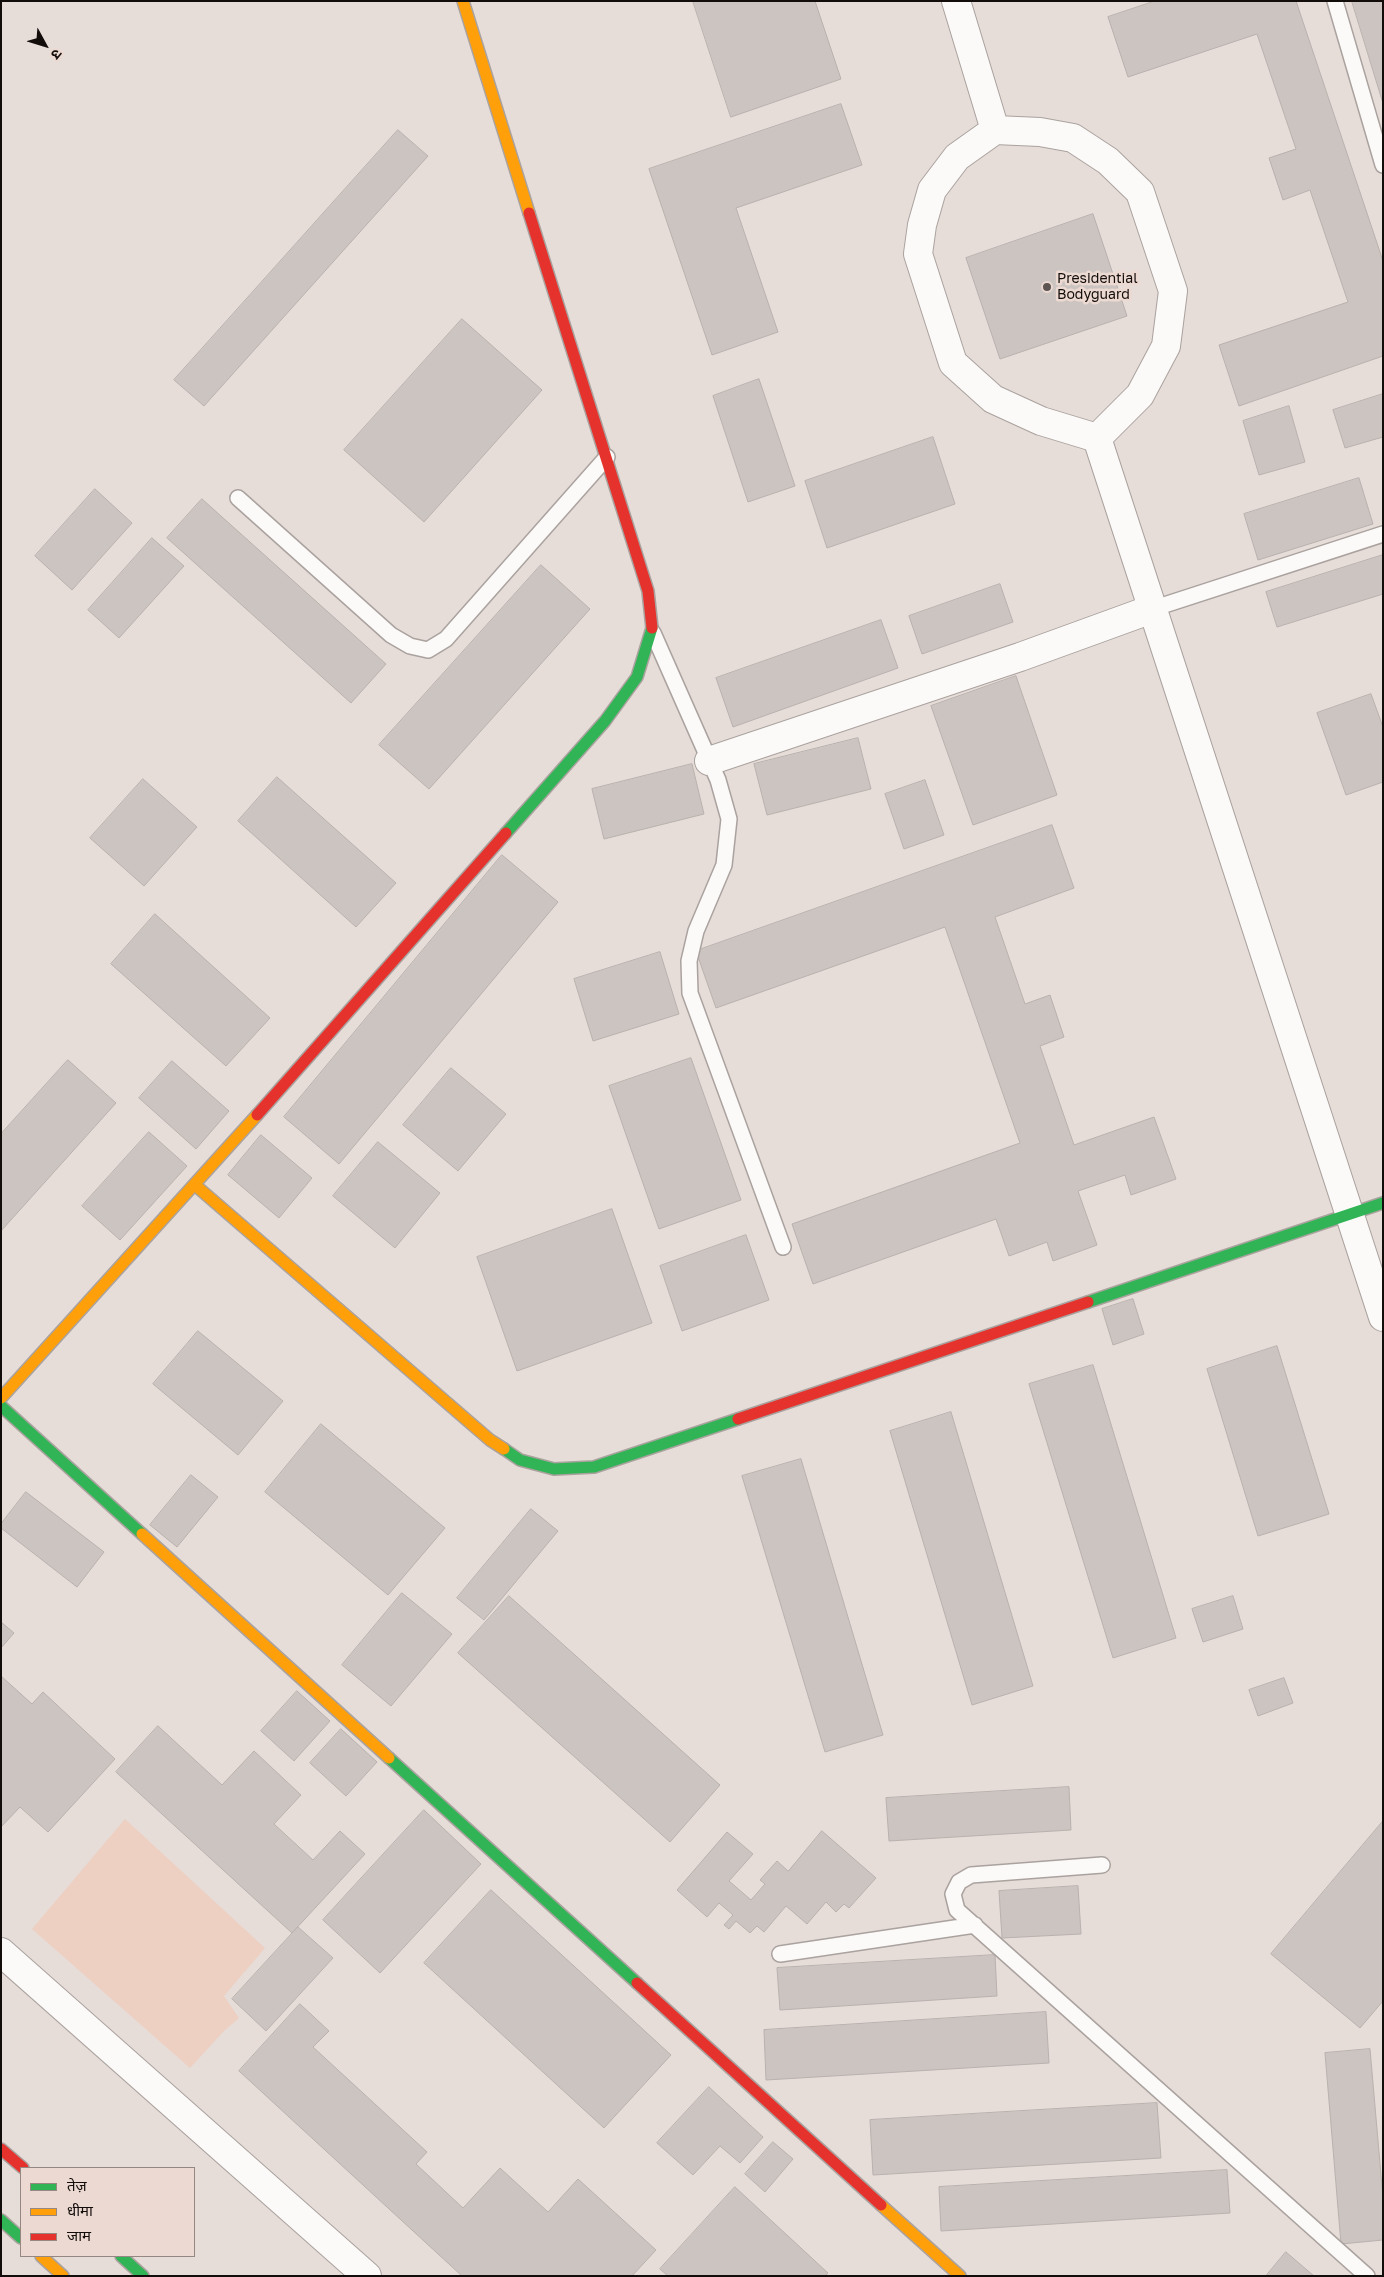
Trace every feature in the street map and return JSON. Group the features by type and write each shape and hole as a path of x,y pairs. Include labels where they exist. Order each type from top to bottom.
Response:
{"street":[{"path":"1,1398 194,1185 605,721 637,677 652,632 648,591 463,1"},
{"path":"956,1 995,130"},
{"path":"995,130 1040,132 1073,138 1108,161 1140,192 1173,291 1166,346 1140,395 1097,438 1041,421 993,399 953,363 918,254 922,225 932,190 957,157 995,130"},
{"path":"1097,438 1383,1317"},
{"path":"709,761 1020,657 1152,608"},
{"path":"194,1185 490,1440 520,1460 554,1469 594,1467 1383,1203"},
{"path":"1,1406 960,2276"},
{"path":"1,1952 367,2276"},
{"path":"1,2149 22,2167"},
{"path":"1,2220 20,2237"},
{"path":"42,2257 63,2276"},
{"path":"122,2257 143,2276"}],"lane":[{"path":"1336,1 1383,165"},
{"path":"238,498 391,635 410,646 428,650 446,639 607,457"},
{"path":"1152,608 1383,534"},
{"path":"652,632 718,780 729,819 724,865 696,931 689,961 690,992 782,1247"},
{"path":"1102,1865 971,1875 959,1882 953,1894 957,1910 1367,2276"},
{"path":"780,1954 975,1925"}],"shaded area":[{"path":"125,1819 265,1948 224,1996 239,2018 224,2031 190,2068 32,1929"}],"building":[{"path":"693,1 815,1 841,79 731,117"},
{"path":"1155,1 1296,1 1383,261 1383,356 1239,406 1219,345 1348,302 1310,190 1283,200 1269,158 1296,149 1257,34 1128,77 1108,17"},
{"path":"1352,1 1383,1 1383,103"},
{"path":"841,104 862,165 736,208 778,332 712,355 649,169"},
{"path":"398,130 428,156 204,406 174,380"},
{"name":"Presidential Bodyguard","path":"1093,214 1127,316 1000,359 966,258"},
{"path":"462,319 542,390 424,522 344,450"},
{"path":"759,379 795,486 748,502 713,396"},
{"path":"1383,394 1383,437 1345,448 1333,410"},
{"path":"1289,406 1305,462 1259,475 1243,421"},
{"path":"933,437 955,504 827,548 805,481"},
{"path":"1359,478 1373,524 1258,560 1244,514"},
{"path":"95,489 132,523 72,590 35,556"},
{"path":"202,499 386,664 351,703 167,538"},
{"path":"152,538 184,566 119,638 88,610"},
{"path":"1383,555 1383,594 1277,627 1266,592"},
{"path":"541,565 590,609 429,789 379,745"},
{"path":"1000,584 1013,622 922,654 909,616"},
{"path":"881,620 898,668 733,727 716,678"},
{"path":"1016,676 1057,795 973,825 931,706"},
{"path":"1371,694 1383,727 1383,782 1346,795 1317,713"},
{"path":"858,738 871,789 767,815 754,764"},
{"path":"692,764 704,814 604,839 592,789"},
{"path":"277,777 396,883 356,927 238,821"},
{"path":"143,779 197,827 144,886 90,838"},
{"path":"925,780 944,835 904,849 885,794"},
{"path":"1052,825 1074,888 995,917 1025,1004 1050,995 1064,1037 1040,1046 1074,1145 1154,1117 1176,1179 1131,1195 1125,1175 1078,1191 1097,1245 1053,1261 1047,1242 1009,1256 996,1219 813,1284 792,1224 1020,1143 945,927 716,1008 696,951"},
{"path":"502,855 558,902 339,1164 284,1117"},
{"path":"155,914 270,1018 226,1066 111,964"},
{"path":"660,952 679,1014 593,1041 574,979"},
{"path":"691,1058 741,1200 659,1229 609,1086"},
{"path":"68,1060 116,1103 1,1231 1,1134"},
{"path":"172,1061 229,1111 196,1149 139,1098"},
{"path":"451,1068 506,1114 458,1171 403,1125"},
{"path":"149,1132 187,1166 120,1240 82,1206"},
{"path":"261,1135 312,1178 279,1218 228,1175"},
{"path":"378,1142 440,1193 395,1248 333,1196"},
{"path":"612,1209 652,1323 517,1371 477,1257"},
{"path":"746,1235 769,1300 682,1331 660,1266"},
{"path":"1133,1299 1144,1334 1113,1345 1102,1309"},
{"path":"198,1331 283,1401 238,1455 153,1384"},
{"path":"1277,1346 1329,1514 1258,1536 1207,1369"},
{"path":"1093,1365 1176,1638 1113,1658 1029,1384"},
{"path":"951,1412 1033,1686 972,1705 890,1431"},
{"path":"321,1424 445,1528 388,1595 265,1492"},
{"path":"801,1459 883,1735 825,1752 742,1476"},
{"path":"191,1475 218,1497 177,1547 150,1525"},
{"path":"26,1492 104,1552 77,1587 1,1528 1,1524"},
{"path":"531,1509 558,1531 484,1620 457,1598"},
{"path":"402,1593 452,1634 391,1706 342,1665"},
{"path":"509,1596 720,1785 670,1842 458,1653"},
{"path":"1233,1596 1243,1629 1203,1642 1192,1609"},
{"path":"1,1622 14,1633 1,1648"},
{"path":"1,1676 32,1704 43,1692 115,1759 48,1832 20,1807 1,1827"},
{"path":"1284,1678 1293,1703 1258,1716 1249,1690"},
{"path":"297,1691 330,1721 294,1761 261,1731"},
{"path":"158,1726 222,1785 254,1751 301,1795 274,1824 313,1860 340,1831 365,1854 292,1933 116,1772"},
{"path":"341,1729 377,1762 346,1796 310,1763"},
{"path":"1069,1787 1071,1830 889,1841 886,1798"},
{"path":"424,1810 481,1864 380,1973 323,1920"},
{"path":"1383,1821 1383,2001 1360,2028 1271,1954"},
{"path":"822,1831 876,1878 849,1908 844,1904 836,1912 826,1902 807,1924 786,1906 764,1932 757,1926 750,1933 736,1921 729,1929 724,1925 733,1915 719,1903 707,1917 677,1890 727,1832 753,1854 729,1881 751,1900 765,1884 760,1880 777,1861 788,1871"},
{"path":"1078,1886 1081,1934 1002,1938 999,1891"},
{"path":"491,1890 671,2055 604,2128 424,1963"},
{"path":"298,1927 333,1958 266,2031 232,1999"},
{"path":"995,1955 997,1996 780,2010 777,1968"},
{"path":"300,2004 329,2031 313,2047 427,2152 416,2164 463,2208 500,2168 548,2212 578,2179 656,2250 632,2276 462,2276 239,2071"},
{"path":"1046,2012 1049,2063 766,2080 764,2030"},
{"path":"1370,2049 1383,2198 1383,2240 1341,2244 1325,2053"},
{"path":"709,2087 763,2137 740,2163 720,2146 693,2175 657,2143"},
{"path":"1157,2103 1161,2158 873,2175 870,2120"},
{"path":"773,2142 793,2159 765,2192 745,2174"},
{"path":"1227,2170 1230,2213 941,2231 939,2187"},
{"path":"735,2187 828,2273 825,2276 668,2276 660,2269"},
{"path":"1286,2252 1314,2276 1266,2276"}],"traffic: fast":[{"path":"506,833 605,721 637,677 652,628"},
{"path":"1088,1302 1383,1203"},
{"path":"1,1406 142,1534"},
{"path":"504,1449 520,1460 554,1469 594,1467 738,1419"},
{"path":"389,1758 637,1983"},
{"path":"1,2220 20,2237"},
{"path":"122,2257 143,2276"}],"traffic: slow":[{"path":"463,1 529,213"},
{"path":"1,1398 257,1115"},
{"path":"195,1185 490,1440 504,1449"},
{"path":"142,1534 389,1758"},
{"path":"881,2205 960,2276"},
{"path":"42,2257 63,2276"}],"traffic: jam":[{"path":"529,213 648,591 652,628"},
{"path":"257,1115 506,833"},
{"path":"738,1419 1088,1302"},
{"path":"637,1983 881,2205"},
{"path":"1,2149 22,2167"}],"place":[{"name":"Presidential Bodyguard","path":"1047,287"}]}
